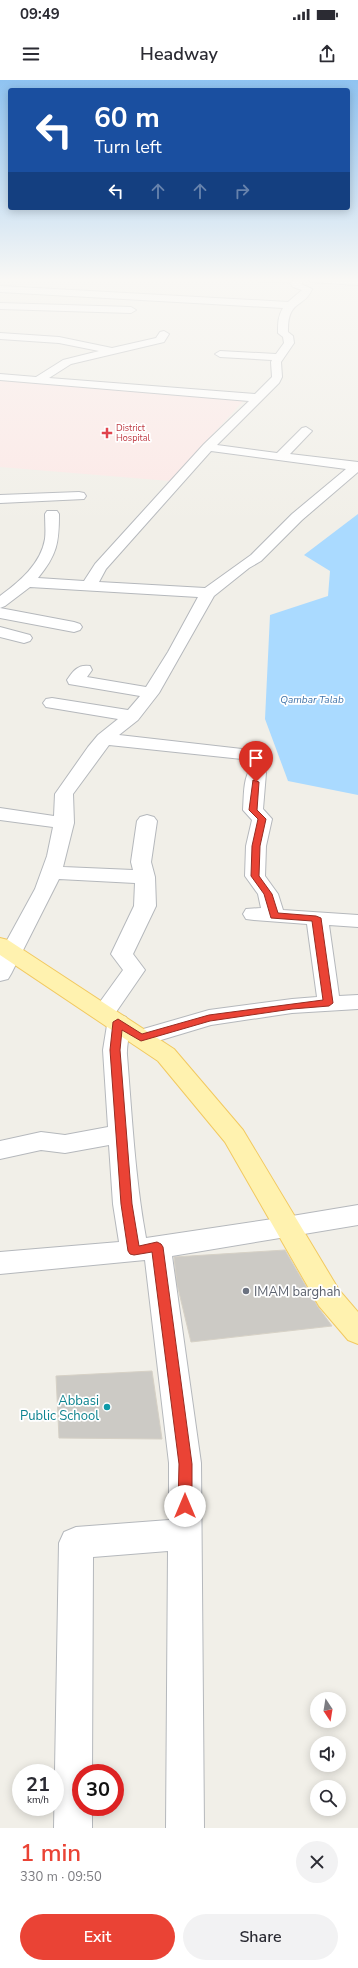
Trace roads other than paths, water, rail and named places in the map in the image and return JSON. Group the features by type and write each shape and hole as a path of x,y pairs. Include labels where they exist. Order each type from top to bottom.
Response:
{"main road":[{"path":"6,948 166,1055 234,1136 329,1298 358,1332"}],"street":[{"path":"37,381 51,371 67,362 73,361"},
{"path":"89,586 100,567 208,447 258,398 277,377 276,362 277,361"},
{"path":"0,377 258,398"},
{"path":"280,457 306,431"},
{"path":"208,447 358,467"},
{"path":"0,974 6,948 45,889 51,873 57,856 64,823 64,794 94,751 104,739 132,716 151,693 176,652 208,593 244,565 256,558 297,516 358,467"},
{"path":"0,499 79,496"},
{"path":"0,603 27,582 48,552 52,540 52,514"},
{"path":"27,582 208,593"},
{"path":"0,613 74,627"},
{"path":"0,632 24,638"},
{"path":"84,670 75,680 151,693"},
{"path":"52,703 132,716"},
{"path":"104,739 242,754"},
{"path":"258,773 254,791 253,810 262,819 256,846 255,876 268,894 264,915 358,921"},
{"path":"0,814 64,823"},
{"path":"147,821 141,862 144,877 146,906 122,954 134,970 111,1018 122,1133 126,1204 146,1249 185,1464 185,1828"},
{"path":"51,873 144,877"},
{"path":"316,918 329,1003"},
{"path":"141,1038 209,1018 292,1006 358,1002"},
{"path":"0,1150 40,1142 66,1144 122,1133"},
{"path":"0,1263 146,1249 358,1215"},
{"path":"73,1828 76,1543 185,1534"}],"water":[{"name":"Qambar Talab","path":"358,514 358,795 288,781 265,719 270,615 328,596 330,571 304,555"}],"place":[{"name":"District Hospital","path":"107,433"},
{"name":"IMAM barghah","path":"246,1291"},
{"name":"Abbasi Public School","path":"107,1407"}]}
